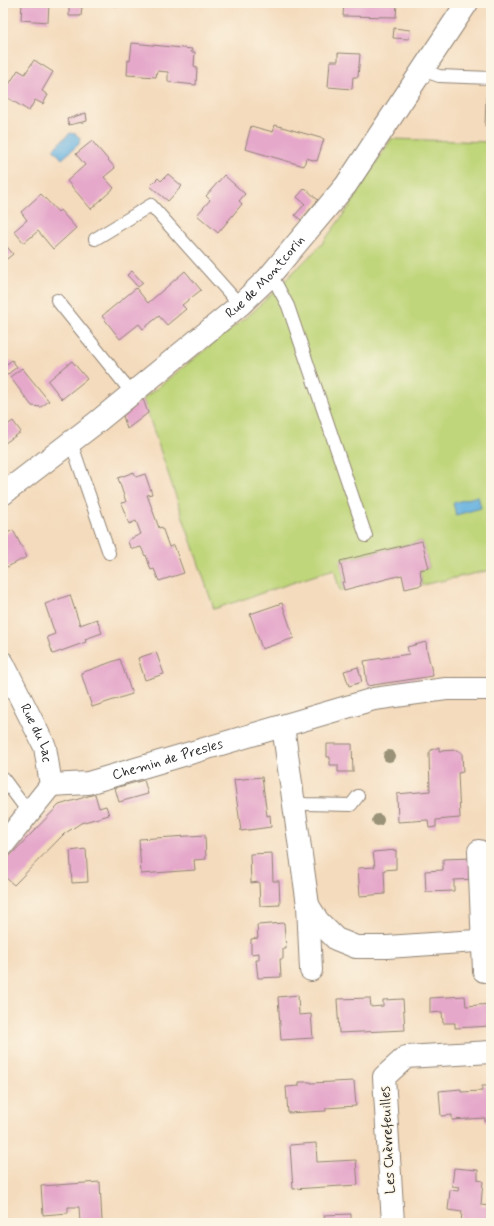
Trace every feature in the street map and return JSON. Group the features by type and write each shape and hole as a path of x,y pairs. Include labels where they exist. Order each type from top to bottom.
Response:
{"street":[{"name":"Rue de Montcorin","path":"3,494 71,442 240,305 271,274 346,185 467,3"},
{"name":"Rue du Lac","path":"3,663 46,748 52,785"},
{"name":"Chemin de Presles","path":"52,785 88,783 374,698 446,690 491,689"},
{"path":"283,726 308,905 310,970"},
{"path":"3,845 52,785"},
{"path":"479,851 487,941 484,971"},
{"path":"308,905 318,921 336,939 356,947 387,947 487,941"},
{"name":"Les Chèvrefeuilles","path":"393,1223 384,1077 406,1057 491,1052"}],"lane":[{"path":"422,70 440,76 491,78"},
{"path":"95,239 152,205 240,305"},
{"path":"271,274 288,306 366,536"},
{"path":"57,300 132,393"},
{"path":"71,442 109,553"},
{"path":"3,778 29,813"},
{"path":"293,801 305,804 351,805 358,796"}],"green space":[{"path":"391,139 491,142 491,570 422,585 420,570 429,568 422,541 340,561 345,582 342,582 344,590 340,591 334,569 214,609 143,399 254,311 321,245 350,206"}],"water":[{"path":"70,133 76,134 80,138 79,144 62,159 53,149"},
{"path":"478,496 481,508 456,515 453,503"}],"building":[{"path":"22,3 49,3 48,22 21,20"},
{"path":"99,3 123,3 123,6 99,5"},
{"path":"259,3 287,3 286,6"},
{"path":"344,3 397,3 396,17 343,16"},
{"path":"69,6 82,7 81,16 69,16"},
{"path":"394,28 410,30 409,39 393,38"},
{"path":"132,43 192,49 191,52 195,52 194,66 197,67 196,85 168,82 168,72 157,71 156,77 127,75 128,60 130,61"},
{"path":"338,53 360,54 358,77 353,77 352,89 328,87 330,61 338,61"},
{"path":"34,60 53,72 42,91 48,95 43,104 35,100 29,111 3,94 18,70 25,74"},
{"path":"486,97 491,98 491,126 485,126"},
{"path":"86,113 87,121 69,125 67,119"},
{"path":"275,125 324,139 317,161 306,158 304,166 245,149 251,126 273,132"},
{"path":"92,141 115,168 104,177 114,188 91,209 67,181 85,165 76,154"},
{"path":"168,174 182,186 168,201 150,186 158,178 161,181"},
{"path":"224,175 245,194 239,201 242,204 218,233 197,215 210,200 206,196"},
{"path":"305,188 318,200 301,220 295,215 305,204 297,197"},
{"path":"41,194 58,212 60,210 76,228 53,249 38,231 24,243 14,231 27,220 21,212"},
{"path":"3,242 13,254 3,262"},
{"path":"132,271 143,283 138,287 127,275"},
{"path":"185,271 201,290 182,305 186,309 167,325 159,316 143,329 139,324 120,339 102,316 136,288 148,303"},
{"path":"12,360 17,367 4,377 3,367"},
{"path":"72,361 87,379 62,399 48,381"},
{"path":"22,368 49,401 41,407 32,406 10,377"},
{"path":"143,399 148,413 127,429 123,416"},
{"path":"13,421 21,432 5,443 3,441 3,428"},
{"path":"134,472 136,477 145,474 152,494 147,495 159,528 162,527 169,547 174,545 184,573 159,581 154,569 151,570 146,555 145,556 141,547 134,549 130,547 128,542 130,539 141,534 136,521 129,524 121,503 126,502 118,478"},
{"path":"13,530 27,557 3,569 3,535"},
{"path":"422,541 429,568 420,570 422,585 405,589 402,575 344,590 342,582 345,582 340,561"},
{"path":"70,595 80,625 97,619 102,633 85,639 86,642 53,654 47,637 55,634 45,604"},
{"path":"282,603 294,638 262,649 250,614"},
{"path":"426,642 433,676 367,686 364,661 409,654 407,647"},
{"path":"156,652 164,674 145,680 138,658"},
{"path":"120,659 132,694 92,707 81,673"},
{"path":"358,667 362,682 349,686 344,671"},
{"path":"327,744 352,744 353,772 338,772 338,765 330,765 330,757 327,757"},
{"path":"439,747 439,751 457,750 462,754 463,772 458,773 460,818 436,820 436,827 429,828 428,820 398,822 397,794 430,791 429,754 431,750"},
{"path":"262,777 267,816 270,815 271,827 241,831 234,780"},
{"path":"144,780 148,794 119,802 115,788"},
{"path":"95,794 99,808 106,806 109,815 81,823 64,834 14,885 5,877 3,878 3,863 59,805"},
{"path":"205,835 206,859 194,860 195,870 141,874 139,839"},
{"path":"86,849 88,882 72,883 70,851"},
{"path":"396,850 396,869 384,870 385,894 360,896 358,868 375,867 373,852"},
{"path":"272,853 273,881 279,881 280,905 260,906 259,882 251,883 250,854"},
{"path":"473,858 474,879 454,880 454,891 426,892 425,871 443,870 443,859"},
{"path":"284,923 286,949 283,949 283,959 280,959 281,977 258,978 256,960 259,960 259,953 251,954 251,939 258,938 257,925"},
{"path":"298,995 299,1015 311,1014 313,1038 281,1040 278,997"},
{"path":"465,996 466,1006 491,1004 491,1026 455,1028 455,1023 443,1023 442,1012 430,1013 430,998"},
{"path":"370,998 371,1007 383,1006 383,1000 403,999 405,1030 339,1033 337,999"},
{"path":"354,1081 356,1106 326,1108 326,1111 288,1113 286,1087 299,1086 299,1082 311,1083"},
{"path":"482,1086 491,1086 491,1122 485,1122 485,1118 452,1120 452,1115 441,1116 439,1091 461,1089 461,1092 482,1091"},
{"path":"316,1143 317,1162 356,1160 358,1185 293,1189 290,1145"},
{"path":"454,1168 478,1170 478,1180 483,1181 481,1205 489,1206 487,1223 461,1223 462,1212 448,1210 450,1190 458,1191 459,1187 452,1186"},
{"path":"100,1182 102,1222 80,1223 79,1207 68,1207 68,1213 43,1215 41,1186"},
{"path":"351,1214 351,1223 325,1223 324,1215"}]}
